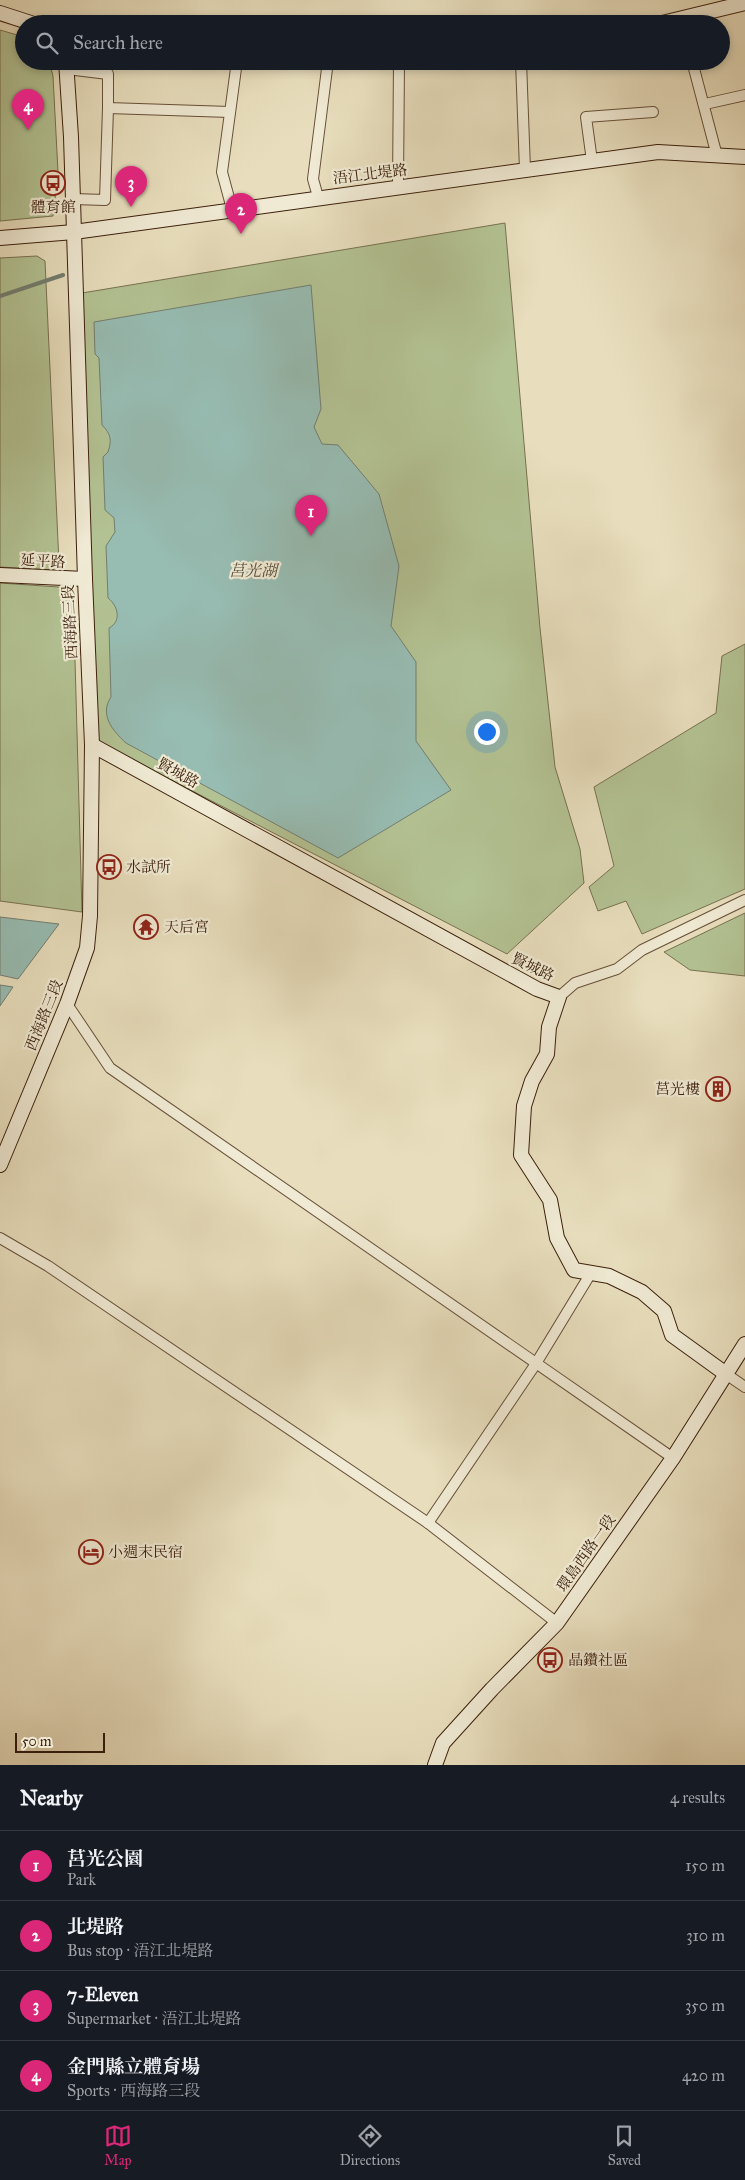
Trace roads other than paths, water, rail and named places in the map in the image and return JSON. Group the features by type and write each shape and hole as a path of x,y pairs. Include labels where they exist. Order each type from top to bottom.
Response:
{"street":[{"path":"702,15 745,3"},
{"path":"0,13 15,18"},
{"name":"西海路三段","path":"0,1166 67,1004 87,948 90,916 92,745 67,70"},
{"path":"73,200 105,200 108,74 90,70"},
{"path":"232,209 222,172 236,70"},
{"path":"318,197 313,179 327,70"},
{"path":"398,187 399,70"},
{"path":"521,70 525,170"},
{"path":"695,70 717,156"},
{"path":"705,104 745,95"},
{"path":"108,108 230,112"},
{"path":"592,161 586,117 653,112"},
{"name":"浯江北堤路","path":"0,238 74,232 318,197 658,152 745,157"},
{"name":"延平路","path":"0,574 85,579"},
{"name":"賢城路","path":"92,745 536,989 559,997 549,1027 547,1054 532,1082 524,1106 521,1155 550,1200 557,1238 574,1270 609,1276 642,1292 664,1311 672,1335 726,1374"},
{"path":"559,997 575,983 617,968 642,950 745,900"},
{"path":"67,1004 110,1068 673,1458"},
{"path":"0,1238 48,1266 428,1523 557,1622"},
{"path":"428,1523 535,1364 591,1273"},
{"name":"環島西路一段","path":"435,1765 443,1742 557,1622 673,1458 745,1344"},
{"path":"726,1374 745,1387"}],"water":[{"name":"莒光湖","path":"311,285 321,409 314,427 322,444 338,445 379,494 399,566 391,626 416,662 416,741 451,790 338,858 126,743 112,728 106,710 111,697 109,628 116,621 117,613 114,605 108,598 106,546 115,532 114,518 105,510 103,457 108,452 110,441 109,434 102,425 99,358 95,354 94,322"},
{"path":"0,917 59,924 18,979 0,975"},
{"path":"0,985 13,987 0,1006"}],"waterway":[{"path":"0,296 63,275"}],"place":[{"name":"金門縣立體育場","path":"28,130"},
{"name":"體育館","path":"53,183"},
{"name":"7-Eleven","path":"131,207"},
{"name":"北堤路","path":"241,234"},
{"name":"莒光公園","path":"311,536"},
{"name":"水試所","path":"109,867"},
{"name":"天后宮","path":"146,927"},
{"name":"莒光樓","path":"718,1089"},
{"name":"小週末民宿","path":"91,1552"},
{"name":"晶鑽社區","path":"550,1660"}]}
